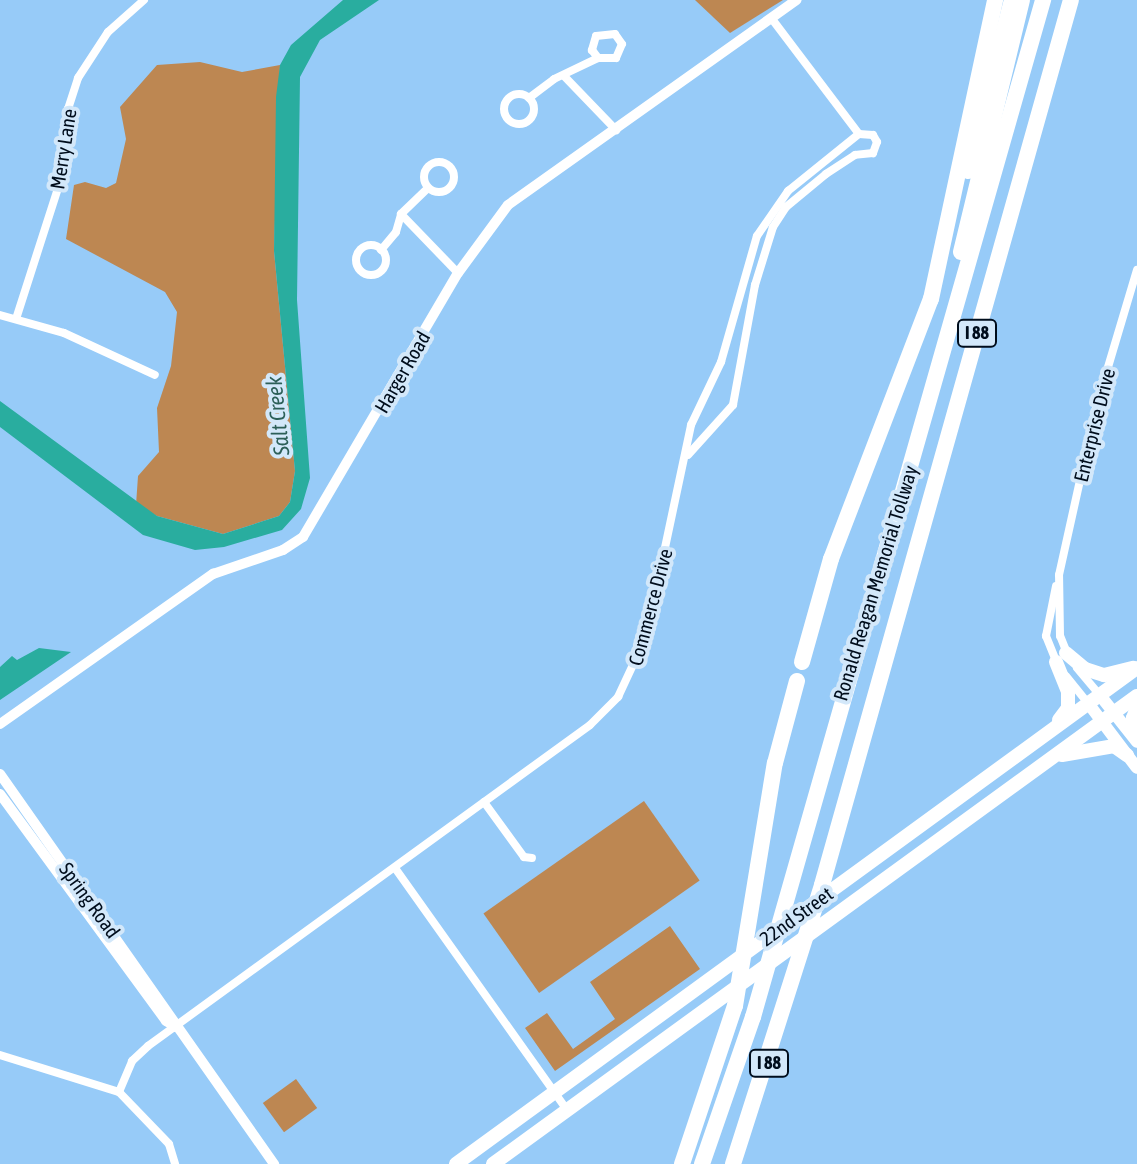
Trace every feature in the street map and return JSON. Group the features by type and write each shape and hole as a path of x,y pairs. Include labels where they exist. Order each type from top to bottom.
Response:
{"highway":[{"name":"Ronald Reagan Memorial Tollway","path":"802,662 831,559 931,299 995,0"},
{"path":"931,299 1012,0"},
{"path":"948,336 948,303 1022,0"},
{"name":"Ronald Reagan Memorial Tollway","path":"702,1164 761,987 1043,0"},
{"name":"Ronald Reagan Memorial Tollway","path":"733,1164 822,885 1071,0"},
{"name":"I 88","path":"680,1164 735,1006 750,932 775,763 797,681"}],"main road":[{"path":"1061,657 1104,675 1137,667"},
{"path":"1054,728 1068,708 1061,657"},
{"name":"22nd Street","path":"456,1164 1137,667"},
{"name":"22nd Street","path":"493,1164 1137,696"},
{"path":"1093,699 1137,768"},
{"path":"1137,708 1133,718 1137,735"},
{"path":"1107,718 1137,742"},
{"path":"1050,759 1114,746 1127,755"}],"street":[{"name":"Merry Lane","path":"16,319 58,188 68,109 78,78 108,32 144,0"},
{"name":"Harger Road","path":"0,724 194,586 303,537 325,507 458,273 508,205 796,0"},
{"name":"Commerce Drive","path":"688,455 733,405 755,285 773,227 786,207 826,174 855,155 873,153 875,138 859,134 772,19"},
{"path":"529,98 598,58"},
{"path":"565,77 616,130"},
{"name":"Commerce Drive","path":"176,1027 590,725 624,688 646,637 696,410 721,362 737,297 769,214 788,191 859,134"},
{"path":"381,250 396,232 401,214 428,188"},
{"path":"401,214 458,273"},
{"name":"Enterprise Drive","path":"1093,699 1046,636 1097,404 1137,270"},
{"path":"0,315 64,333 155,375"},
{"name":"Enterprise Drive","path":"1058,582 1061,657 1093,699"},
{"name":"Spring Road","path":"0,774 170,1010 176,1027 274,1164"},
{"name":"Spring Road","path":"0,794 162,1016 176,1027"},
{"path":"484,802 524,857 532,858"},
{"path":"395,868 566,1109"},
{"path":"119,1092 132,1061 176,1027"},
{"path":"0,1055 119,1092 169,1144 175,1164"}],"shaded area":[{"path":"343,0 379,0 320,40 300,77 297,300 310,478 301,509 282,530 224,547 195,550 143,535 0,427 0,401 157,516 223,534 279,516 290,502 295,471 274,251 276,97 280,65 291,45"},
{"path":"695,0 783,0 730,33"},
{"path":"200,62 242,72 280,65 274,251 295,471 290,502 279,516 223,534 157,516 136,505 138,476 159,452 157,408 171,366 177,312 165,292 66,239 74,185 85,182 106,188 116,183 126,139 120,107 157,65"},
{"path":"39,648 71,652 0,700 0,667 12,656 17,660"},
{"path":"644,801 700,880 539,993 483,913"},
{"path":"670,926 700,969 555,1071 525,1028 547,1013 573,1049 615,1019 590,982"},
{"path":"296,1079 317,1108 284,1132 263,1103"}],"water label":[{"name":"Salt Creek","path":"278,416"}]}
